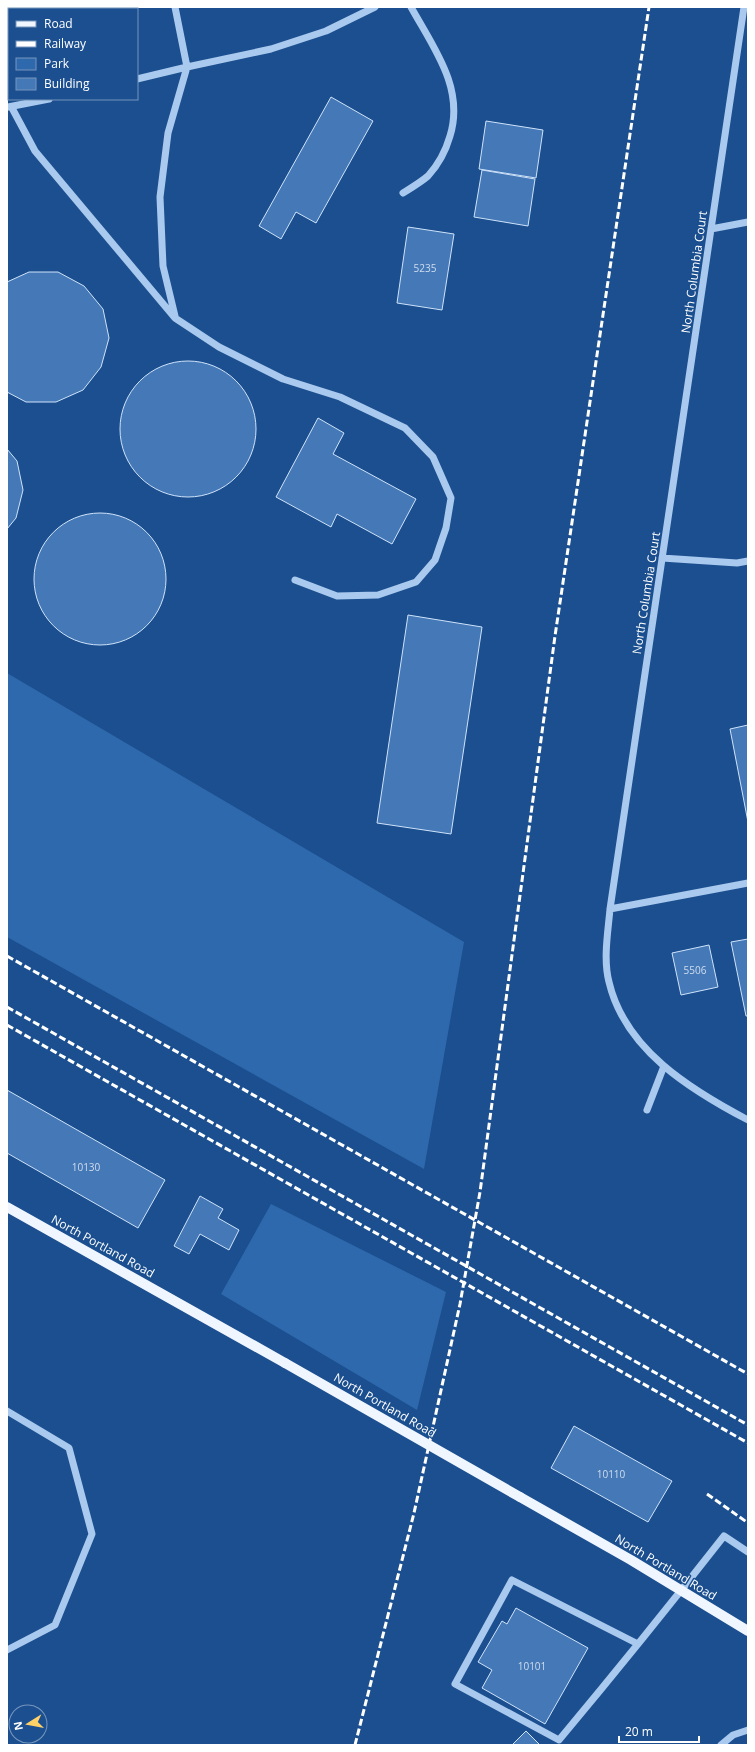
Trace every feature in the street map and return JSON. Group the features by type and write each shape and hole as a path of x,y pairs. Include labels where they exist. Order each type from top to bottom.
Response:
{"main road":[{"name":"North Portland Road","path":"7,1207 520,1496 748,1631"}],"street":[{"path":"175,7 187,68 168,133 160,197 163,266 175,318"},
{"path":"138,79 271,49 326,31 375,7"},
{"path":"403,193 428,176 445,151 454,122 453,91 442,63 410,7"},
{"name":"North Columbia Court","path":"744,7 610,909 606,954 609,981 619,1012 635,1037 664,1066 696,1090 748,1120"},
{"path":"44,100 9,107 35,151 175,318 220,347 283,380 340,397 405,428 433,457 451,498 446,528 435,560 416,582 378,594 337,596 295,580"},
{"path":"712,229 748,222"},
{"path":"662,558 737,563 748,561"},
{"path":"610,909 748,883"},
{"path":"647,1110 664,1066"},
{"path":"7,1411 69,1448 92,1534 55,1625 7,1650"},
{"path":"638,1644 512,1580 455,1684 559,1740 638,1644 681,1591 724,1536 748,1552"},
{"path":"722,1745 733,1735 748,1730"}],"green space":[{"path":"7,673 464,942 424,1169 7,937"},
{"path":"271,1204 446,1292 417,1410 221,1294"}],"building":[{"path":"331,97 373,121 316,223 296,212 281,239 259,226"},
{"path":"486,121 543,130 536,178 479,169"},
{"path":"482,170 535,179 528,226 474,217"},
{"path":"408,227 454,234 442,310 397,303"},
{"path":"29,272 58,272 84,286 103,309 109,338 101,367 83,390 56,402 26,402 7,392 7,282"},
{"path":"181,361 195,361 214,366 236,381 251,403 255,416 255,442 251,455 236,477 214,492 195,497 181,497 162,492 140,477 125,455 120,436 120,422 125,403 140,381 162,366"},
{"path":"318,418 344,433 333,454 416,499 392,544 337,514 331,527 276,497"},
{"path":"7,449 17,461 23,490 16,518 7,529"},
{"path":"106,513 125,518 137,524 147,532 155,542 161,554 165,566 165,592 161,604 155,616 147,626 137,634 125,640 113,644 94,645 75,640 63,634 53,626 45,616 39,604 35,592 34,573 39,554 45,542 53,532 63,524 75,518 87,514"},
{"path":"408,615 482,627 451,834 377,823"},
{"path":"748,725 748,822 730,729"},
{"path":"748,939 748,1016 746,1016 731,942"},
{"path":"709,945 718,987 681,995 672,953"},
{"path":"7,1090 165,1180 138,1228 7,1153"},
{"path":"200,1196 223,1209 218,1218 239,1230 229,1250 200,1234 189,1254 174,1246"},
{"path":"574,1426 672,1481 648,1522 551,1468"},
{"path":"516,1608 588,1648 545,1724 482,1688 492,1670 478,1662 502,1621 507,1624"},
{"path":"526,1731 540,1745 512,1745"}],"railway":[{"path":"355,1745 414,1513 460,1304 480,1192 555,636 649,7"},
{"path":"7,956 748,1374"},
{"path":"7,1007 748,1425"},
{"path":"7,1025 748,1443"},
{"path":"707,1494 748,1523"}]}
